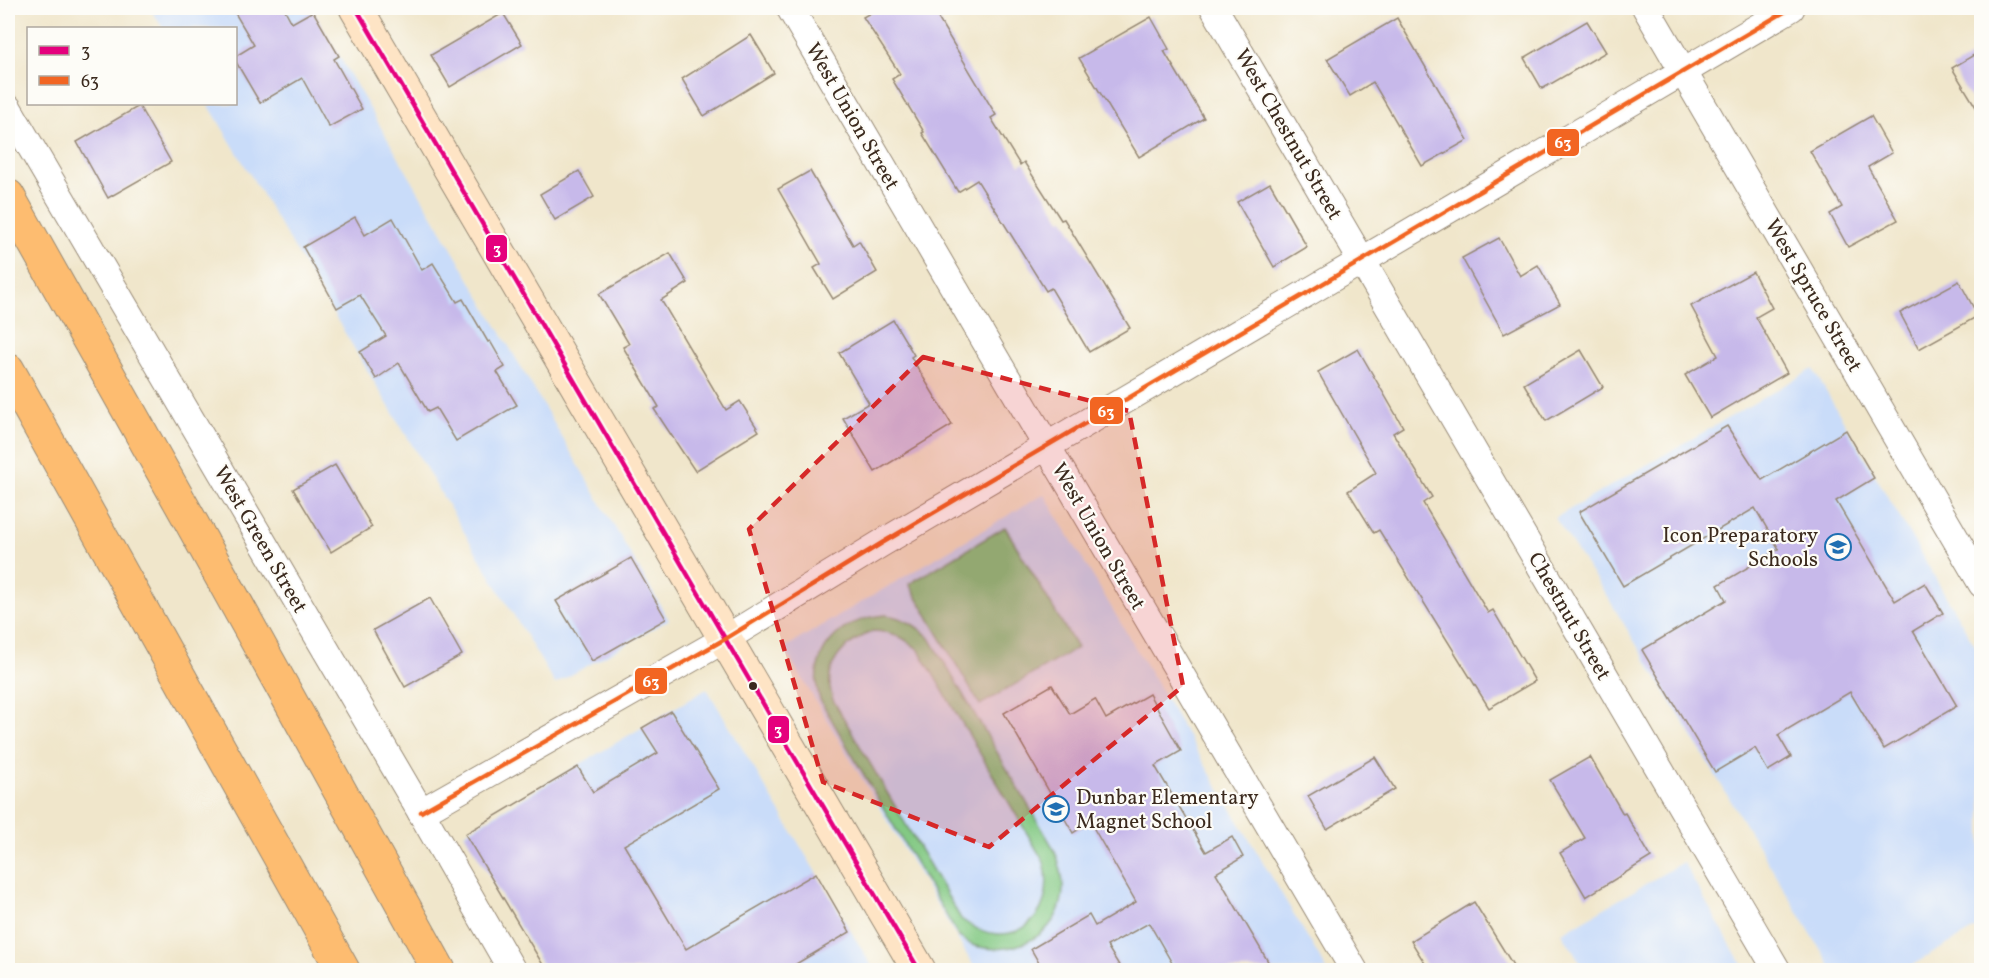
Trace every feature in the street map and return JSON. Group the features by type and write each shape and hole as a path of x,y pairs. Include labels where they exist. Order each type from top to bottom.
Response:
{"highway":[{"path":"8,196 439,970"},
{"path":"8,370 343,970"}],"street":[{"path":"356,8 919,970"},
{"name":"West Union Street","path":"790,8 1353,970"},
{"name":"West Chestnut Street","path":"1214,8 1363,261"},
{"name":"West Spruce Street","path":"1646,8 1982,584"},
{"path":"422,812 724,639 1046,446 1791,8"},
{"name":"West Green Street","path":"8,108 422,812 512,970"},
{"name":"Chestnut Street","path":"1363,261 1778,970"}],"highlighted area":[{"path":"923,357 1129,411 1183,686 989,847 823,782 749,529"}],"shaded area":[{"path":"150,8 311,8 669,620 555,684 209,105 237,105 237,27 162,27"},
{"path":"1813,369 1981,656 1981,925 1904,970 1833,970 1610,601 1555,518"},
{"name":"Dunbar Elementary Magnet School","path":"1044,494 1327,970 976,970 784,648"},
{"path":"707,689 874,970 545,970 464,833"},
{"path":"1683,862 1745,970 1585,970 1562,933"}],"green space":[{"path":"1005,527 1077,648 980,705 909,584"},
{"path":"886,615 904,620 930,638 1054,849 1062,876 1061,903 1048,927 1027,942 1015,946 988,948 973,945 959,937 820,700 817,683 822,653 841,631 870,618","holes":["873,631 898,636 919,650 1044,862 1047,883 1044,901 1037,915 1026,926 1012,933 996,934 979,930 961,919 833,700 830,676 837,657 852,643"]}],"building":[{"path":"232,8 284,8 292,23 313,11 339,56 334,59 362,109 329,127 302,78 260,103 237,64 237,55 254,45"},
{"path":"879,8 932,8 996,115 991,118 1020,165 1024,162 1061,220 1064,219 1130,328 1089,352 1051,288 1046,291 977,180 958,192 892,79 900,74 863,17"},
{"path":"503,13 522,44 450,87 431,55"},
{"path":"1151,17 1169,49 1164,51 1204,118 1139,157 1079,58"},
{"path":"1397,18 1468,140 1422,166 1373,82 1350,96 1327,59"},
{"path":"1587,21 1606,52 1542,89 1524,58"},
{"path":"751,35 774,73 704,116 682,79"},
{"path":"1982,50 1982,117 1952,68"},
{"path":"139,106 171,162 108,198 77,142"},
{"path":"1871,116 1892,153 1868,167 1898,220 1848,247 1830,214 1842,207 1810,151"},
{"path":"579,171 594,197 555,220 540,194"},
{"path":"810,171 853,245 859,241 877,272 833,299 814,268 821,264 778,189"},
{"path":"1270,183 1307,247 1274,267 1237,202"},
{"path":"355,217 365,235 393,218 422,270 433,263 457,302 463,299 488,342 490,341 505,367 497,372 517,405 456,441 436,408 428,412 399,363 376,379 360,352 386,336 360,295 337,308 303,247"},
{"path":"1499,238 1520,276 1538,265 1560,304 1504,334 1462,258"},
{"path":"670,253 688,283 661,300 726,410 740,401 759,431 695,471 654,409 659,407 623,347 629,344 599,294"},
{"path":"1753,272 1772,308 1756,317 1787,373 1710,418 1685,375 1718,356 1691,306"},
{"path":"1959,281 1978,316 1919,349 1900,313"},
{"path":"893,320 914,355 911,357 952,425 875,472 843,418 869,403 839,353"},
{"path":"1358,349 1403,427 1393,433 1432,497 1423,503 1488,613 1493,610 1535,681 1489,708 1379,530 1374,533 1348,491 1376,473 1318,372"},
{"path":"1581,350 1603,387 1546,421 1524,384"},
{"path":"1727,426 1762,480 1846,430 1874,478 1836,501 1895,601 1925,583 1943,613 1913,631 1957,706 1884,749 1850,692 1778,735 1791,757 1768,771 1755,748 1715,772 1642,650 1726,600 1718,585 1779,549 1755,508 1623,586 1579,512"},
{"path":"335,465 372,527 331,552 293,489"},
{"path":"631,558 666,619 592,661 556,601"},
{"path":"430,598 462,655 405,687 373,630"},
{"path":"1052,685 1070,714 1095,699 1106,719 1149,694 1181,751 1155,766 1206,852 1232,837 1243,857 1216,873 1273,970 1176,970 1149,923 1107,946 1122,970 1043,970 1031,949 1089,915 1095,926 1136,902 1090,822 1073,833 1004,713"},
{"path":"671,711 719,789 624,845 686,949 816,873 850,932 786,970 546,970 465,834 578,767 593,792 658,753 642,728"},
{"path":"1375,757 1395,789 1327,829 1308,796"},
{"path":"1590,757 1651,857 1586,897 1560,853 1585,838 1550,780"},
{"path":"1474,902 1516,970 1429,970 1411,941"}],"transit line":[{"name":"3","path":"356,8 919,970"},
{"name":"63","path":"421,812 725,639 882,543 1791,8"}],"place":[{"name":"Icon Preparatory Schools","path":"1838,547"},
{"name":"Dunbar Elementary Magnet School","path":"1056,809"}]}
